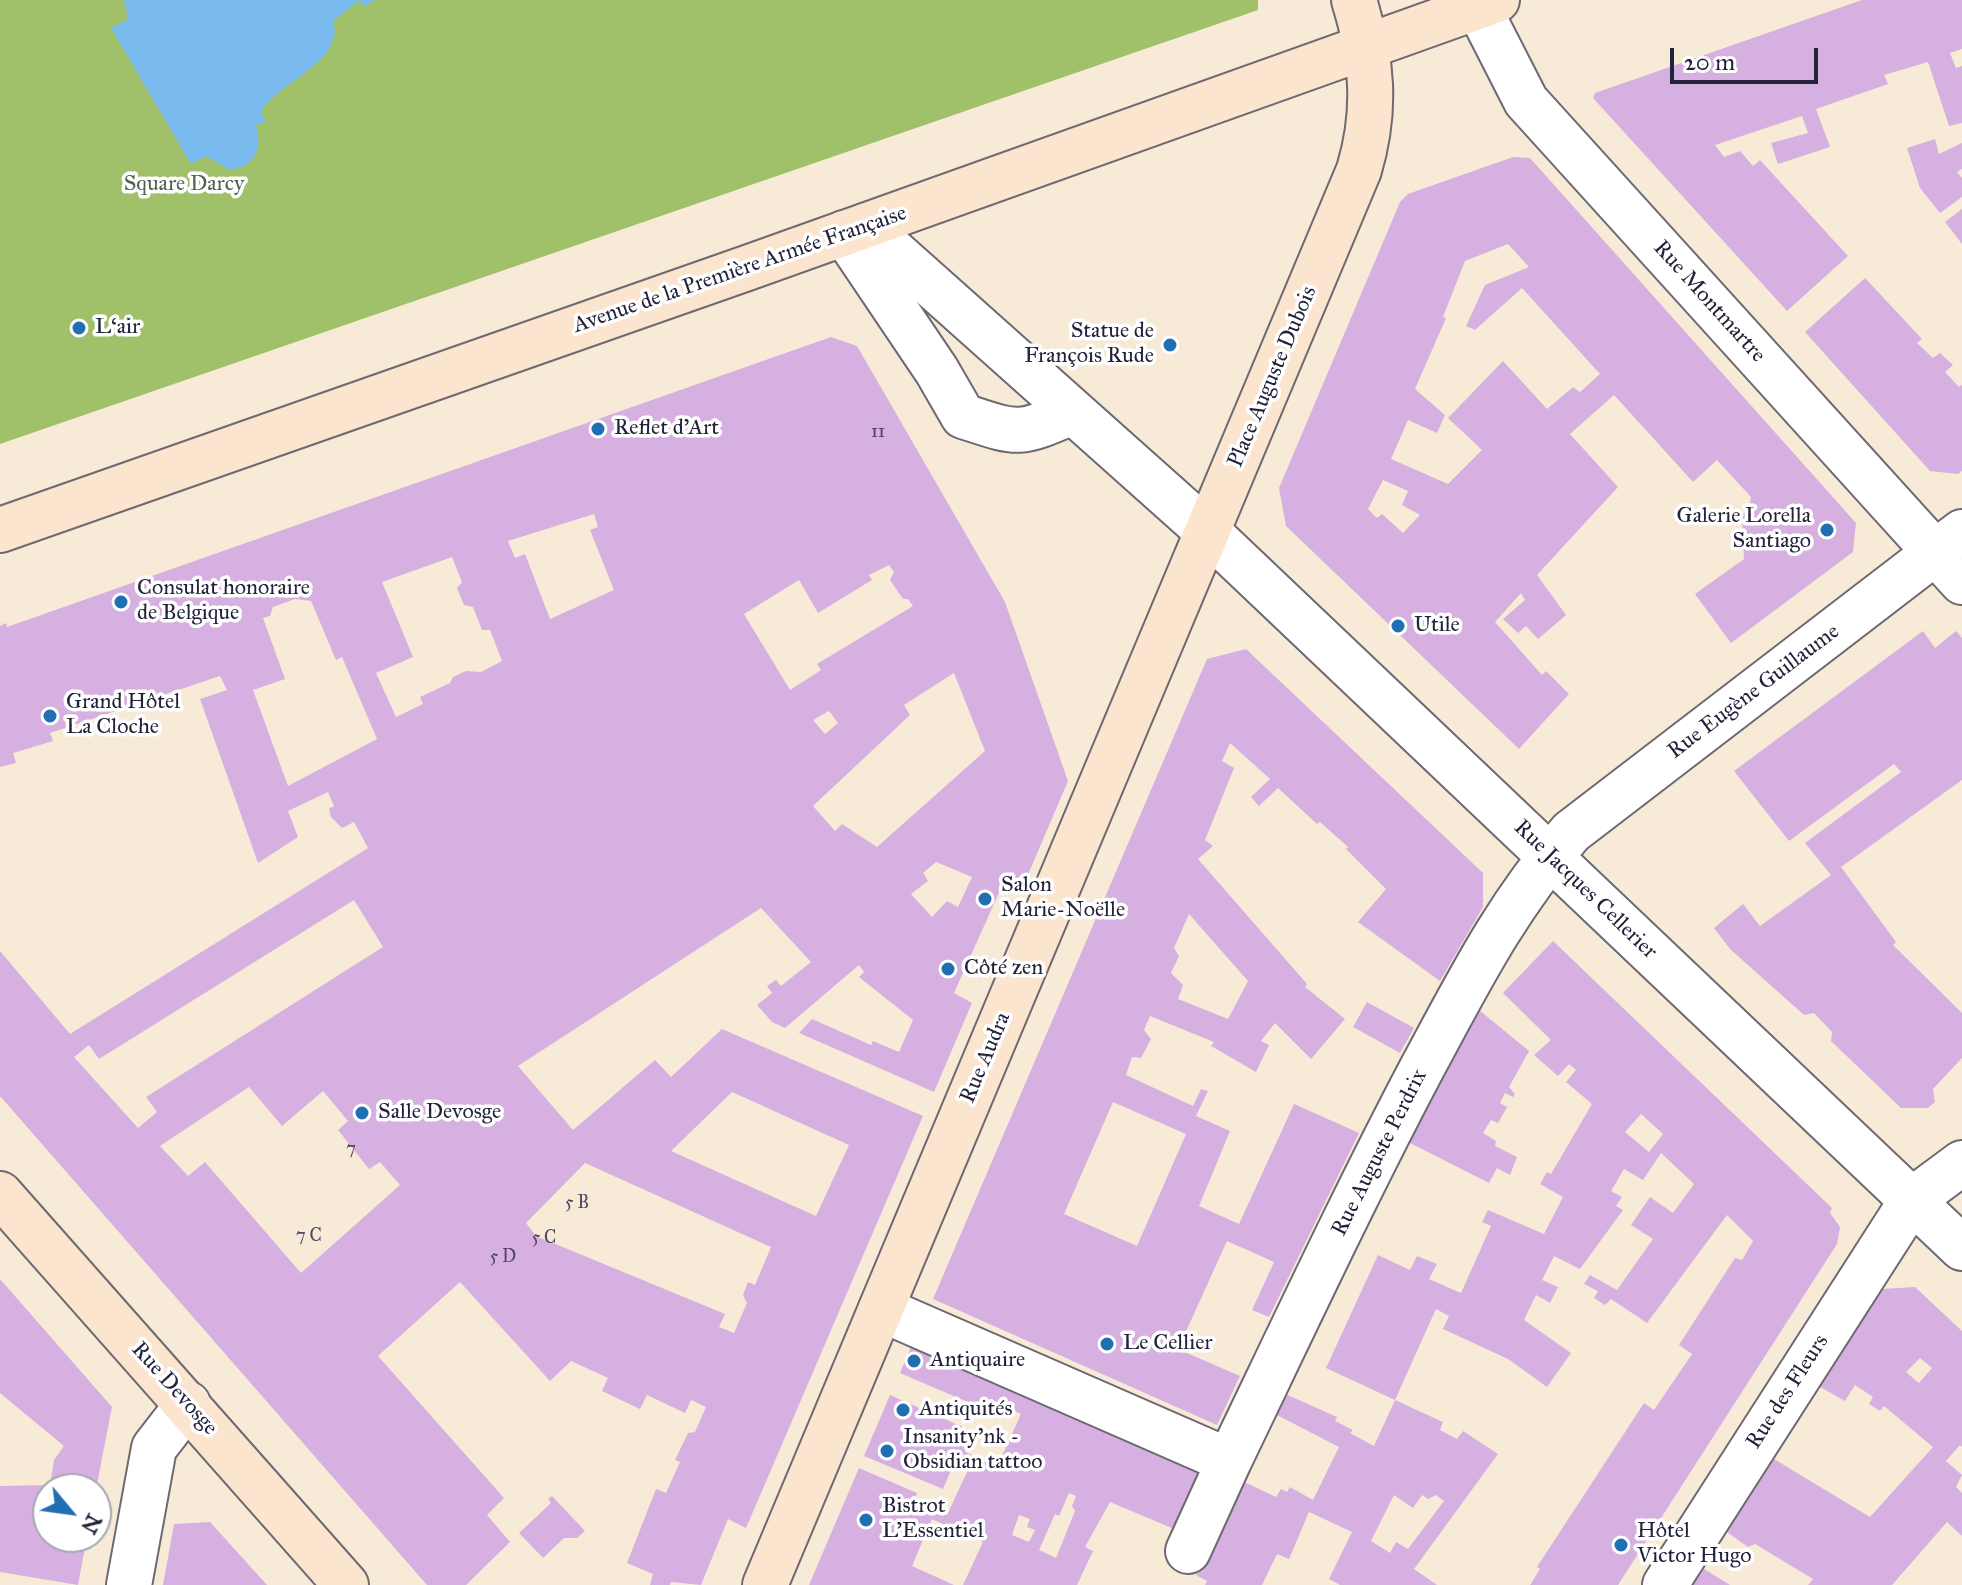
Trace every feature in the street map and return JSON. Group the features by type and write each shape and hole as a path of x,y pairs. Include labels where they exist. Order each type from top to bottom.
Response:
{"main road":[{"name":"Place Auguste Dubois","path":"1208,532 1359,170 1369,137 1372,88 1368,46 1354,0"},
{"name":"Avenue de la Première Armée Française","path":"0,530 854,230 1483,2"},
{"name":"Rue Audra","path":"765,1585 1208,532"},
{"name":"Rue Devosge","path":"0,1194 346,1585"}],"street":[{"name":"Rue Montmartre","path":"1483,2 1526,101 1953,556"},
{"path":"854,230 963,416 1004,429 1027,432 1070,413"},
{"path":"854,230 1208,532"},
{"name":"Rue Jacques Cellerier","path":"1208,532 1962,1248"},
{"name":"Rue Eugène Guillaume","path":"1550,856 1571,832 1953,556"},
{"name":"Rue Auguste Perdrix","path":"1188,1551 1385,1138 1497,929 1550,856"},
{"path":"1912,1200 1962,1163"},
{"name":"Rue des Fleurs","path":"1665,1585 1912,1200"},
{"path":"881,1309 1229,1461"},
{"path":"129,1585 154,1448 188,1404"}],"green space":[{"name":"Square Darcy","path":"0,0 1258,0 1258,10 0,444"}],"water":[{"path":"124,0 360,0 333,21 334,35 330,48 321,59 282,90 261,112 266,121 256,126 258,142 255,156 245,165 229,170 207,156 191,164 111,28 128,19"},
{"path":"360,0 375,0 363,7"}],"building":[{"path":"1862,0 1962,0 1962,49 1950,53 1956,68 1962,66 1962,123 1949,126 1928,62 1884,75 1888,84 1816,109 1830,147 1778,164 1771,143 1808,133 1802,116 1715,145 1724,157 1740,151 1753,166 1760,160 1848,256 1787,311 1593,98 1595,93"},
{"path":"1935,139 1939,154 1962,143 1962,169 1957,172 1962,178 1962,197 1940,213 1920,188 1907,148"},
{"path":"1513,157 1530,158 1856,523 1853,552 1731,643 1695,594 1744,559 1742,514 1748,511 1751,497 1717,460 1693,482 1614,395 1570,434 1618,487 1537,575 1566,615 1538,639 1526,626 1518,633 1503,619 1525,600 1521,593 1495,622 1542,675 1546,671 1569,694 1519,749 1286,526 1279,488 1400,202 1408,194","holes":["1508,244 1529,267 1485,285 1466,326 1475,330 1522,288 1600,374 1580,392 1573,387 1547,409 1503,361 1448,418 1482,450 1448,484 1391,459 1408,420 1437,433 1445,415 1415,389 1446,318 1443,317 1465,261","1383,480 1408,491 1402,505 1420,515 1403,533 1382,514 1377,518 1368,509"]},
{"path":"1962,209 1962,244 1945,222"},
{"path":"1865,278 1922,339 1917,343 1933,358 1940,353 1953,365 1945,372 1959,387 1962,385 1962,471 1958,474 1930,471 1805,332"},
{"path":"831,337 857,346 1005,602 1068,781 1024,884 1006,877 954,993 972,1003 934,1092 799,1033 812,1019 871,1045 873,1041 899,1052 913,1020 859,977 864,972 859,965 785,1028 772,1022 757,1005 772,993 767,986 776,980 781,986 811,962 761,908 518,1066 573,1130 655,1060 671,1077 722,1029 923,1116 746,1528 728,1519 701,1585 671,1582 670,1585 650,1585 653,1574 627,1563 656,1489 666,1493 680,1462 675,1460 688,1433 695,1432 706,1407 691,1400 685,1413 647,1395 640,1409 602,1391 608,1378 571,1361 550,1381 460,1282 378,1356 504,1498 487,1515 510,1542 466,1585 427,1585 0,1096 0,951 70,1034 368,848 354,822 342,828 331,817 329,809 334,806 328,792 288,811 298,837 258,863 200,699 227,690 220,676 50,733 53,741 13,753 16,763 0,767 0,626 6,623 7,627","holes":["594,514 598,527 590,530 614,590 550,619 525,554 515,558 508,541","452,557 462,582 457,588 464,605 473,607 482,630 490,630 502,661 481,672 466,671 453,677 450,683 420,697 423,704 396,717 376,673 413,657 382,582","889,565 894,572 890,580 903,599 908,599 913,606 817,664 821,670 790,690 744,614 799,580 818,613 872,580 869,575","295,599 311,601 336,660 342,657 377,739 288,786 253,690 285,679 263,618 270,616 273,607","954,673 985,751 877,847 842,824 835,831 813,806 910,715 904,705","829,711 838,723 825,734 813,720","936,862 972,877 958,907 947,901 932,917 911,894 928,881 923,873","354,900 383,947 146,1097 157,1112 138,1128 74,1057 89,1045 99,1059","249,1087 282,1126 323,1091 348,1121 338,1130 369,1169 380,1162 400,1185 301,1273 205,1162 188,1176 160,1146","732,1092 849,1145 816,1216 671,1151","585,1163 771,1247 755,1285 748,1282 743,1295 747,1303 734,1333 719,1327 725,1314 536,1236 526,1223"]},
{"path":"1923,631 1935,648 1956,631 1962,638 1962,780 1841,867 1896,942 1893,945 1962,1013 1962,1058 1933,1089 1935,1102 1928,1108 1901,1108 1831,1041 1832,1032 1814,1013 1804,1015 1730,949 1714,928 1743,904 1760,926 1831,875 1805,843 1901,772 1894,764 1789,841 1734,771"},
{"path":"1246,649 1483,873 1483,907 1440,981 1358,922 1386,889 1346,849 1348,847 1278,788 1259,806 1251,797 1270,779 1230,743 1222,761 1234,768 1205,840 1213,846 1198,859 1307,984 1305,987 1345,1019 1311,1059 1275,1023 1261,1041 1269,1045 1256,1072 1211,1046 1214,1042 1150,1016 1144,1030 1151,1039 1141,1058 1132,1057 1126,1075 1193,1106 1201,1089 1208,1091 1196,1116 1230,1131 1199,1206 1239,1224 1294,1104 1359,1133 1269,1317 1252,1310 1274,1262 1227,1241 1178,1349 1240,1376 1217,1425 933,1299 1207,659","holes":["1189,914 1248,981 1228,1019 1178,999 1183,985 1171,973 1179,956 1174,948","1113,1102 1186,1134 1137,1246 1064,1214"]},
{"path":"1553,941 1832,1208 1830,1213 1840,1227 1837,1244 1618,1585 1530,1585 1540,1569 1537,1567 1644,1403 1654,1410 1692,1354 1679,1345 1735,1258 1742,1260 1753,1241 1727,1215 1647,1323 1611,1299 1605,1305 1594,1298 1598,1291 1584,1284 1590,1275 1617,1290 1653,1239 1631,1225 1650,1197 1673,1213 1694,1184 1661,1153 1643,1180 1624,1169 1611,1191 1622,1197 1616,1206 1623,1210 1580,1269 1554,1256 1542,1280 1558,1287 1550,1303 1536,1295 1524,1320 1571,1353 1547,1387 1508,1359 1443,1329 1449,1316 1436,1309 1395,1400 1326,1368 1378,1255 1410,1270 1417,1256 1437,1264 1429,1279 1461,1293 1491,1226 1482,1222 1488,1210 1544,1234 1563,1197 1540,1184 1547,1172 1551,1174 1592,1104 1566,1082 1576,1070 1569,1064 1558,1076 1534,1055 1551,1040 1503,993","holes":["1641,1114 1663,1134 1649,1152 1625,1132"]},
{"path":"1367,1002 1414,1028 1400,1053 1353,1027"},
{"path":"1479,1010 1529,1051 1509,1087 1515,1094 1513,1097 1505,1093 1500,1103 1507,1107 1498,1123 1491,1120 1483,1133 1496,1141 1495,1146 1517,1157 1510,1175 1497,1168 1489,1183 1406,1141"},
{"path":"0,1279 112,1407 99,1473 52,1473 54,1460 64,1446 0,1393"},
{"path":"1915,1287 1962,1331 1962,1447 1960,1445 1946,1461 1962,1475 1956,1487 1962,1493 1962,1536 1947,1522 1892,1585 1808,1585 1813,1579 1755,1544 1748,1547 1727,1532 1774,1459 1870,1517 1933,1447 1884,1406 1880,1411 1869,1404 1873,1397 1855,1385 1845,1401 1820,1387 1882,1289","holes":["1920,1358 1932,1368 1919,1383 1906,1372"]},
{"path":"911,1347 1198,1472 1174,1529 1110,1502 1085,1547 1093,1551 1077,1585 963,1585 983,1542 932,1519 912,1566 954,1585 809,1585 859,1468 917,1493 915,1501 947,1515 968,1470 954,1463 943,1489 864,1456 890,1395 974,1432 965,1452 997,1467 1021,1414 982,1397 977,1406 900,1373","holes":["1069,1493 1076,1496 1072,1506 1075,1511 1056,1558 1039,1550 1055,1514 1059,1516","1019,1515 1030,1519 1027,1527 1035,1530 1029,1542 1012,1535"]},
{"path":"1283,1393 1337,1417 1335,1421 1353,1430 1350,1433 1374,1446 1395,1400 1443,1422 1440,1430 1457,1439 1463,1431 1498,1454 1414,1569 1437,1585 1340,1585 1329,1579 1352,1532 1309,1512 1289,1559 1277,1554 1262,1585 1205,1585 1207,1581 1196,1575 1240,1480 1276,1497 1281,1489 1287,1492 1290,1487 1313,1500 1339,1447 1273,1413","holes":["1394,1495 1413,1508 1422,1495 1428,1499 1436,1495 1444,1501 1408,1549 1396,1542 1390,1553 1371,1541"]},
{"path":"32,1485 32,1553 84,1553 78,1585 0,1572 0,1486"},
{"path":"552,1496 585,1531 577,1538 564,1538 543,1558 519,1533 551,1503 548,1499"},
{"path":"210,1522 267,1585 163,1585 174,1524"},
{"path":"1704,1569 1730,1585 1693,1585"}],"place":[{"name":"L‘air","path":"79,328"},
{"name":"Statue de François Rude","path":"1170,345"},
{"name":"Reflet d'Art","path":"598,429"},
{"name":"Galerie Lorella Santiago","path":"1827,530"},
{"name":"Consulat honoraire de Belgique","path":"121,602"},
{"name":"Utile","path":"1398,626"},
{"name":"Grand Hôtel La Cloche","path":"50,716"},
{"name":"Salon Marie-Noëlle","path":"985,899"},
{"name":"Côté zen","path":"948,969"},
{"name":"Salle Devosge","path":"362,1113"},
{"name":"Le Cellier","path":"1107,1344"},
{"name":"Antiquaire","path":"914,1361"},
{"name":"Antiquités","path":"903,1410"},
{"name":"Insanity'nk - Obsidian tattoo","path":"887,1451"},
{"name":"Bistrot L’Essentiel","path":"866,1520"},
{"name":"Hôtel Victor Hugo","path":"1621,1545"}]}
